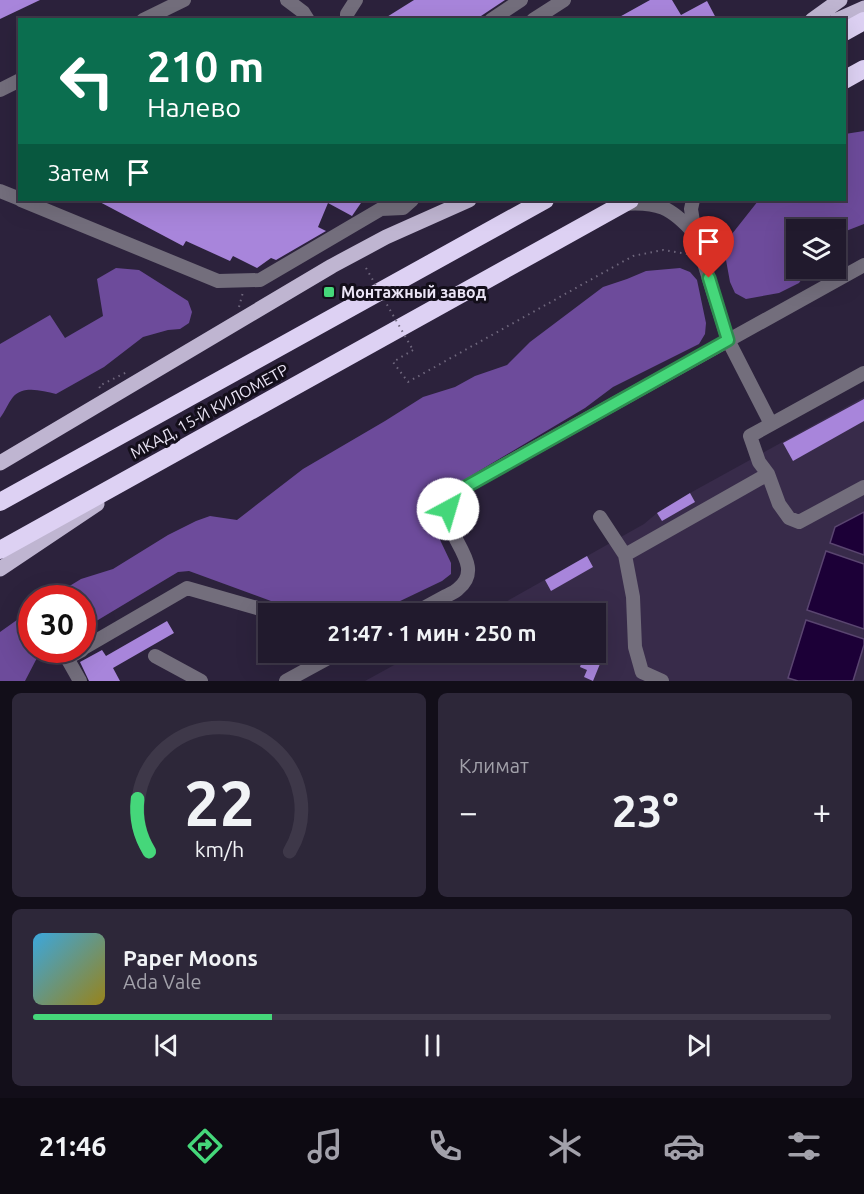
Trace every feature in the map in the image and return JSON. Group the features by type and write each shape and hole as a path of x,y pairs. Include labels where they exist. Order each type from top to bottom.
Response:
{"highway":[{"path":"846,31 864,21"},
{"path":"846,79 864,69"},
{"name":"МКАД, 15-Й КИЛОМЕТР","path":"0,502 543,201"},
{"name":"МКАД, 15-Й КИЛОМЕТР","path":"0,550 626,202"}],"main road":[{"path":"815,18 840,0"},
{"path":"842,18 864,8"},
{"path":"0,463 332,266 386,237 467,201"},
{"path":"0,569 168,456"}],"street":[{"path":"146,18 184,0"},
{"path":"287,0 303,12 307,18"},
{"path":"347,18 356,0"},
{"path":"494,18 521,0"},
{"path":"536,18 564,0"},
{"path":"0,90 18,81"},
{"path":"0,191 18,198"},
{"path":"25,201 218,281 260,280 381,209 405,202 412,226"},
{"path":"693,201 691,208 696,234 728,340 771,424"},
{"path":"626,202 663,207 682,218 696,234"},
{"path":"433,603 458,589 468,572 468,563 448,524 448,509 454,497 462,489 864,266"},
{"path":"864,373 750,436 759,462 768,474 779,504 789,518 799,522 864,487"},
{"path":"625,555 768,474"},
{"path":"600,517 625,555 633,597 635,647 642,672 662,681"},
{"path":"96,641 187,588 258,608"},
{"path":"155,656 201,681"},
{"path":"70,663 80,681"},
{"path":"286,681 319,663"}],"path":[{"path":"366,268 412,351 393,362 408,382 633,256 663,250 703,257"}],"shaded area":[{"path":"864,131 864,224 846,231 846,219 786,219 786,279 802,279 799,283 779,293 746,299 735,293 730,282 724,249 728,239 758,201 846,201 846,134"},
{"path":"116,268 139,270 188,301 192,312 189,323 180,329 143,337 104,367 56,394 33,390 17,393 0,418 0,344 50,315 65,338 103,316 97,279"},
{"path":"680,268 690,272 697,280 706,323 705,334 699,344 613,387 585,408 452,487 434,502 430,512 432,523 451,563 451,574 442,581 396,603 278,603 189,571 178,572 96,621 96,585 71,585 81,579 113,569 168,535 196,521 210,516 237,520 303,469 423,397 455,387 475,376 507,365 530,342 603,287 646,271"},
{"path":"864,397 864,681 365,681 398,663 606,663 606,603 504,603 644,524 657,513"},
{"path":"864,512 864,555 830,543 835,527"},
{"path":"826,551 864,564 864,629 807,610"},
{"path":"18,619 18,663 34,663 25,681 0,681 0,632"},
{"path":"806,620 864,639 853,681 798,681 788,678"}],"building":[{"path":"0,0 40,0 0,19"},
{"path":"414,0 505,0 478,18 385,18"},
{"path":"650,0 672,0 681,15 707,1 716,18 618,18"},
{"path":"98,201 362,201 352,216 328,203 318,227 326,231 276,260 271,258 257,268 233,256 230,261 186,241 183,246"},
{"path":"864,399 864,421 793,461 783,443"},
{"path":"690,493 695,502 662,521 657,513"},
{"path":"587,556 593,567 551,591 545,580"},
{"path":"167,621 174,633 113,668 120,681 89,681 80,663 96,663 96,653 102,650 106,656"},
{"path":"581,663 600,663 593,681 584,677 587,670 580,667"}],"place":[{"name":"Монтажный завод","path":"329,292"}],"route":[{"path":"448,509 454,497 462,489 728,340 709,278"}]}
